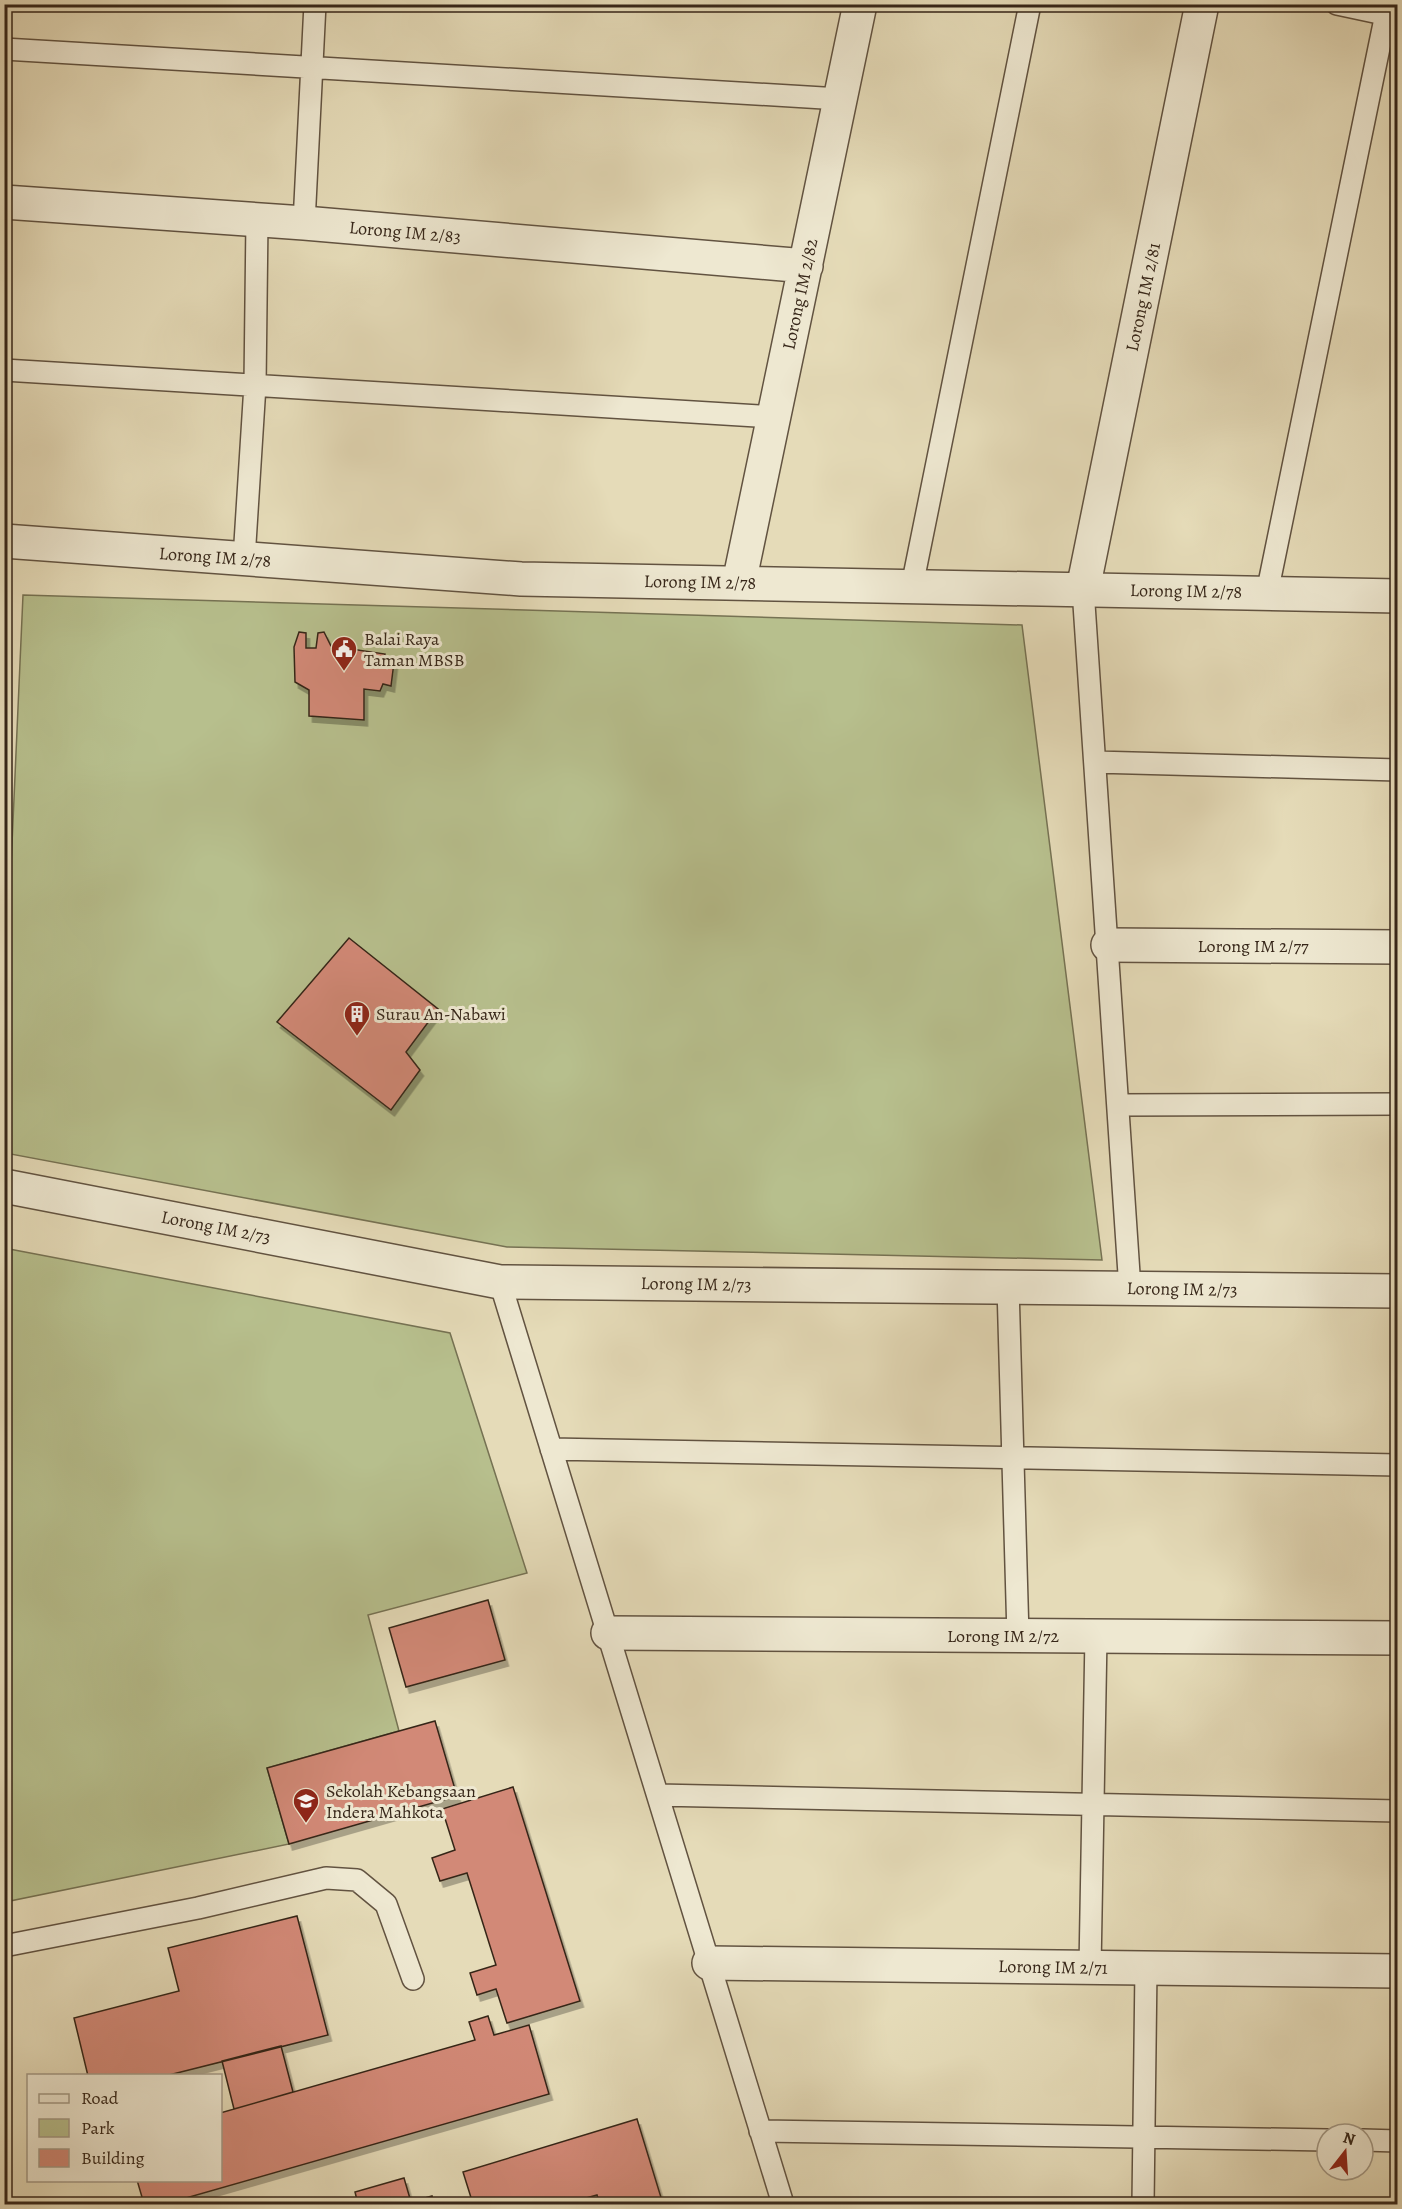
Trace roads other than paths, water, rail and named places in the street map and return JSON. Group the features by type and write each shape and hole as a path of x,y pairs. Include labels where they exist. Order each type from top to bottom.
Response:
{"street":[{"name":"Lorong IM 2/82","path":"739,583 861,4"},
{"name":"Lorong IM 2/81","path":"1083,589 1203,4"},
{"name":"Lorong IM 2/83","path":"4,202 304,223 806,266"},
{"name":"Lorong IM 2/78","path":"4,541 521,579 1398,596"},
{"name":"Lorong IM 2/77","path":"1107,945 1398,947"},
{"name":"Lorong IM 2/73","path":"4,1186 500,1282 1398,1291"},
{"name":"Lorong IM 2/72","path":"608,1633 1398,1638"},
{"name":"Lorong IM 2/71","path":"709,1963 1398,1971"}],"lane":[{"path":"304,223 315,4"},
{"path":"912,586 1030,4"},
{"path":"1268,593 1390,12 1337,4"},
{"path":"4,49 840,99"},
{"path":"244,559 255,385 257,220"},
{"path":"4,370 774,417"},
{"path":"1083,589 1130,1288"},
{"path":"1095,762 1398,770"},
{"path":"1118,1105 1398,1104"},
{"path":"500,1282 783,2205"},
{"path":"1008,1287 1018,1636"},
{"path":"551,1449 1398,1465"},
{"path":"1090,1968 1096,1636"},
{"path":"657,1795 1398,1811"},
{"path":"4,1946 198,1908 326,1878 346,1879 357,1880 386,1904 413,1978"},
{"path":"1143,2205 1146,1968"},
{"path":"760,2131 1315,2140"},
{"path":"1375,2140 1398,2141"}],"place":[{"name":"Balai Raya Taman MBSB","path":"344,672"},
{"name":"Surau An-Nabawi","path":"357,1037"},
{"name":"Sekolah Kebangsaan Indera Mahkota","path":"306,1824"}]}
